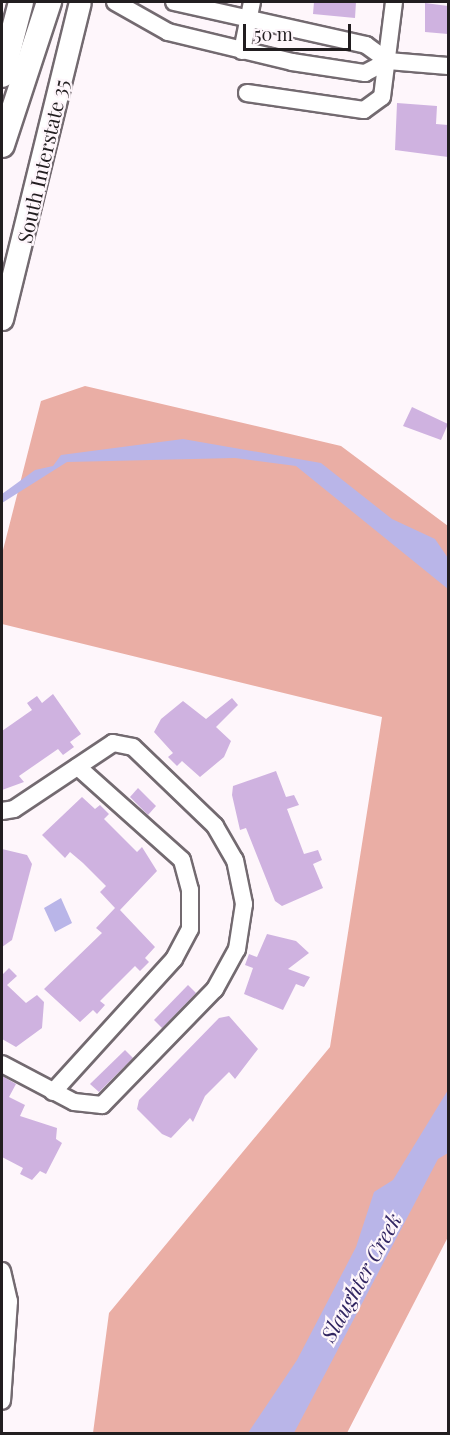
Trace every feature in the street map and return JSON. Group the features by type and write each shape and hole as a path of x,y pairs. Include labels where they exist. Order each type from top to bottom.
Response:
{"highway":[{"path":"2,75 21,2"},
{"path":"2,145 49,2"}],"main road":[{"name":"South Interstate 35","path":"2,319 80,2"}],"street":[{"path":"116,2 168,32 242,51 365,73 388,61"},
{"path":"174,2 366,45 388,61 448,66"},
{"path":"242,51 252,2"},
{"path":"247,93 364,110 382,97 394,2"},
{"path":"2,811 14,809 113,743 134,747 215,826 236,860 244,904 237,949 214,989 102,1105 74,1102 2,1064"},
{"path":"53,1092 174,958 190,929 190,890 182,860 78,767"},
{"path":"2,1271 9,1301 2,1401"}],"shaded area":[{"path":"85,386 341,446 448,526 448,1237 347,1433 93,1433 109,1313 330,1047 382,717 2,624 2,554 41,401"}],"water":[{"path":"183,439 321,463 392,519 435,539 448,558 448,589 296,466 235,458 67,462 2,503 2,494 35,470 53,466 61,455"},
{"path":"61,898 72,923 55,932 44,908"},
{"name":"Slaughter Creek","path":"448,1090 448,1153 438,1159 294,1433 248,1433 297,1360 356,1247 374,1192 393,1180"}],"building":[{"path":"314,2 356,2 355,18 313,14"},
{"path":"425,3 448,6 448,34 425,32"},
{"path":"397,103 437,106 436,124 448,125 448,157 395,150"},
{"path":"412,407 448,424 441,440 403,426"},
{"path":"53,694 81,734 70,742 74,747 63,755 58,749 19,776 24,782 2,790 2,731 32,710 27,703 37,696 42,703"},
{"path":"232,698 238,705 216,727 231,741 224,757 200,777 182,761 177,766 168,757 173,753 154,732 161,719 183,701 206,719"},
{"path":"276,771 286,797 294,795 299,805 287,809 304,854 318,850 322,860 313,864 323,888 282,906 275,901 246,828 240,830 232,795 233,786"},
{"path":"138,788 156,806 148,815 130,797"},
{"path":"82,797 95,809 100,805 109,814 104,819 137,852 142,847 157,871 120,910 155,947 145,958 149,962 140,971 135,966 100,1001 105,1005 97,1014 93,1010 80,1022 44,989 102,933 96,928 115,908 100,892 106,886 83,863 70,852 65,858 42,835"},
{"path":"2,849 27,855 32,864 12,940 2,947"},
{"path":"267,934 296,941 309,953 288,969 310,977 304,987 296,984 283,1010 244,994 253,968 245,965 249,954 257,957"},
{"path":"9,968 17,976 7,985 26,1003 37,995 44,1002 42,1028 16,1047 2,1039 2,975"},
{"path":"188,985 196,993 162,1028 154,1020"},
{"path":"229,1016 258,1049 235,1079 229,1072 205,1096 193,1122 190,1118 171,1138 162,1134 137,1109 139,1100 219,1018"},
{"path":"125,1050 133,1058 99,1092 90,1084"},
{"path":"2,1076 16,1084 9,1097 25,1105 20,1116 57,1128 56,1139 62,1143 46,1174 40,1171 32,1180 20,1174 23,1168 2,1157"}]}
